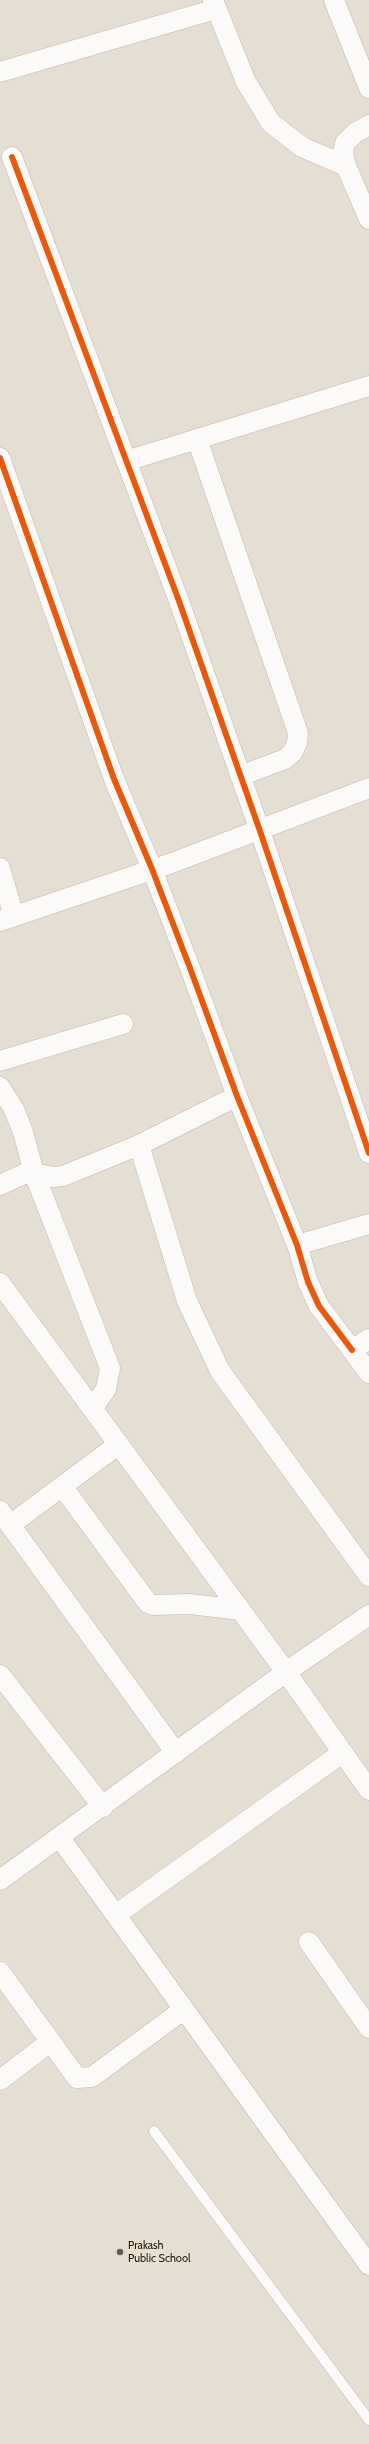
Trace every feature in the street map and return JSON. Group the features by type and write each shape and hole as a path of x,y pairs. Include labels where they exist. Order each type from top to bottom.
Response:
{"street":[{"path":"334,0 369,88"},
{"path":"0,72 215,5 246,82 272,123 302,147 346,166"},
{"path":"368,212 346,166 342,153 345,143 355,133 369,125"},
{"path":"12,157 179,601 260,831 369,1153"},
{"path":"126,461 369,386"},
{"path":"197,439 298,733 297,743 293,752 285,758 240,776"},
{"path":"0,458 114,779 152,870 237,1096 297,1245 314,1296 369,1373"},
{"path":"0,868 7,918 152,870 260,831 369,788"},
{"path":"0,1061 123,1024"},
{"path":"0,1087 14,1109 23,1132 34,1173 110,1368 106,1389 92,1409"},
{"path":"0,1185 24,1174 34,1173 53,1178 63,1176 139,1145 237,1096"},
{"path":"139,1145 187,1301 217,1365 278,1453 369,1576"},
{"path":"297,1245 369,1224"},
{"path":"0,1283 286,1672 369,1790"},
{"path":"352,1350 369,1339"},
{"path":"119,1444 62,1486 5,1518 176,1753"},
{"path":"62,1486 148,1603 153,1605 190,1604 240,1610"},
{"path":"0,1880 60,1838 286,1672 369,1615"},
{"path":"0,1675 103,1806"},
{"path":"117,1914 342,1753"},
{"path":"60,1838 117,1914 183,2010 369,2266"},
{"path":"309,1942 362,2003 369,2028"},
{"path":"0,1972 7,1995 50,2042 77,2078 84,2079 92,2076 183,2010"},
{"path":"0,2080 50,2042"}],"lane":[{"path":"154,2131 369,2420"}],"cycle path":[{"path":"12,157 179,601 260,831 369,1153"},
{"path":"0,458 114,779 152,869 237,1096 297,1245 308,1282 319,1306 352,1350"}],"place":[{"name":"Prakash Public School","path":"120,2252"}]}
